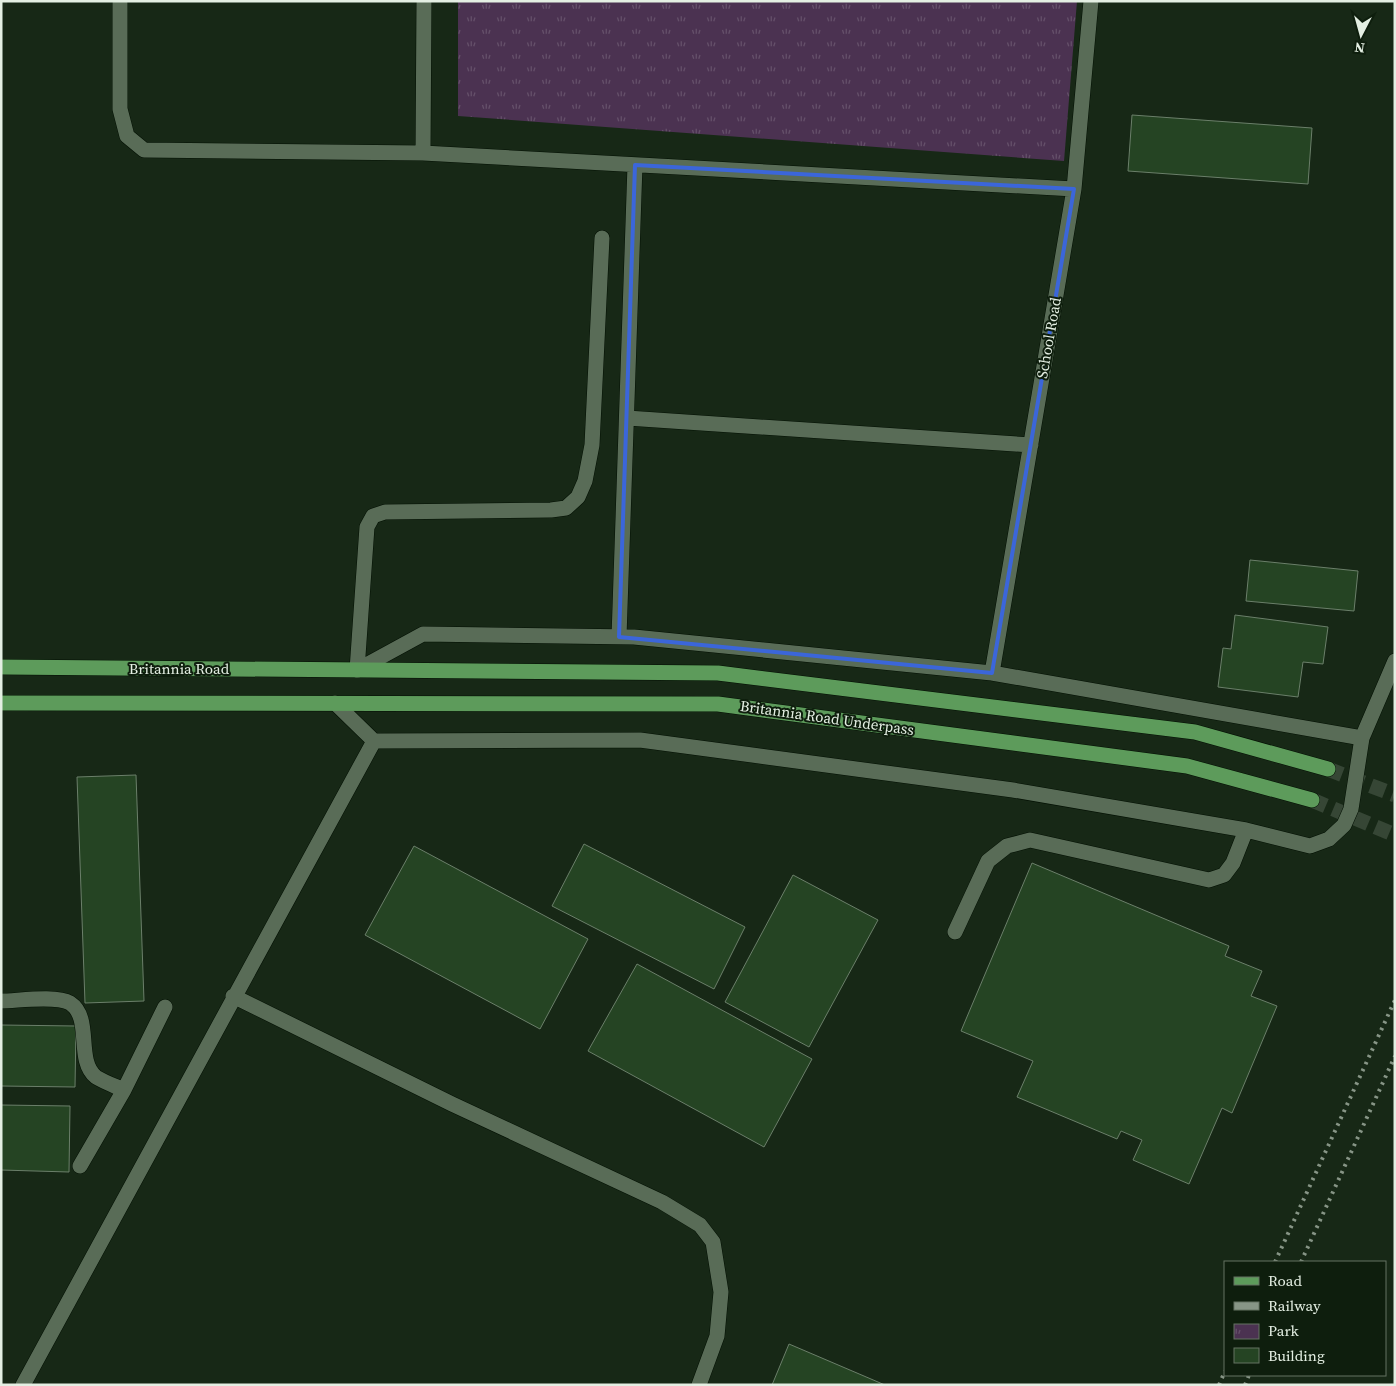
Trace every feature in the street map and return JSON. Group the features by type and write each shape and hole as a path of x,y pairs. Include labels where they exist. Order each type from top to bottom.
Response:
{"main road":[{"name":"Britannia Road","path":"1,667 357,670"},
{"name":"Britannia Road Underpass","path":"357,670 718,673 1195,732 1328,769"},
{"path":"1,703 335,703"},
{"name":"Britannia Road Underpass","path":"335,703 718,704 1187,766 1312,800"}],"street":[{"path":"120,1 120,108 127,136 144,150 424,153 1074,188"},
{"path":"424,1 424,153"},
{"name":"School Road","path":"992,673 1074,188 1091,1"},
{"path":"619,637 635,164"},
{"path":"357,670 367,527 373,516 384,512 551,510 566,508 578,497 585,481 592,445 602,238"},
{"path":"627,418 1031,445"},
{"path":"357,670 423,634 619,637 992,673 1362,738"},
{"path":"335,703 374,742 640,740 1013,790 1246,830 1310,846 1330,838 1344,825 1351,809 1362,738 1395,660"},
{"path":"23,1385 233,996 374,742"},
{"path":"954,932 988,861 1007,846 1030,840 1209,880 1224,875 1233,863 1246,830"},
{"path":"233,996 452,1104 662,1202 700,1225 713,1242 721,1292 716,1336 699,1385"},
{"path":"1,1001 58,1000 70,1004 79,1015 90,1069 96,1077 124,1090"},
{"path":"80,1166 124,1090 165,1007"}],"highlighted area":[{"path":"635,165 1074,189 992,673 619,637"}],"green space":[{"path":"458,1 1077,1 1064,161 458,116"}],"building":[{"path":"1132,115 1312,128 1308,184 1128,171"},
{"path":"1250,560 1358,571 1354,611 1246,601"},
{"path":"1235,615 1328,627 1323,664 1303,662 1298,697 1218,687 1223,648 1231,649"},
{"path":"136,775 144,1001 85,1003 77,777"},
{"path":"584,844 745,927 714,989 552,906"},
{"path":"414,846 588,939 540,1029 365,935"},
{"path":"1032,863 1229,946 1225,956 1262,971 1251,996 1277,1006 1232,1113 1222,1108 1189,1184 1133,1160 1142,1140 1121,1131 1117,1139 1017,1097 1033,1061 961,1031"},
{"path":"793,875 878,920 809,1047 725,1002"},
{"path":"637,964 812,1059 764,1147 588,1051"},
{"path":"1,1025 76,1026 75,1087 1,1086"},
{"path":"1,1105 70,1106 69,1172 1,1170"},
{"path":"789,1344 885,1385 772,1385"}],"tunnel":[{"path":"1328,769 1395,795"},
{"path":"1312,800 1395,835"}],"railway":[{"path":"1275,1261 1395,1000"},
{"path":"1301,1261 1395,1056"},
{"path":"1219,1385 1224,1373"},
{"path":"1245,1385 1249,1376"}]}
